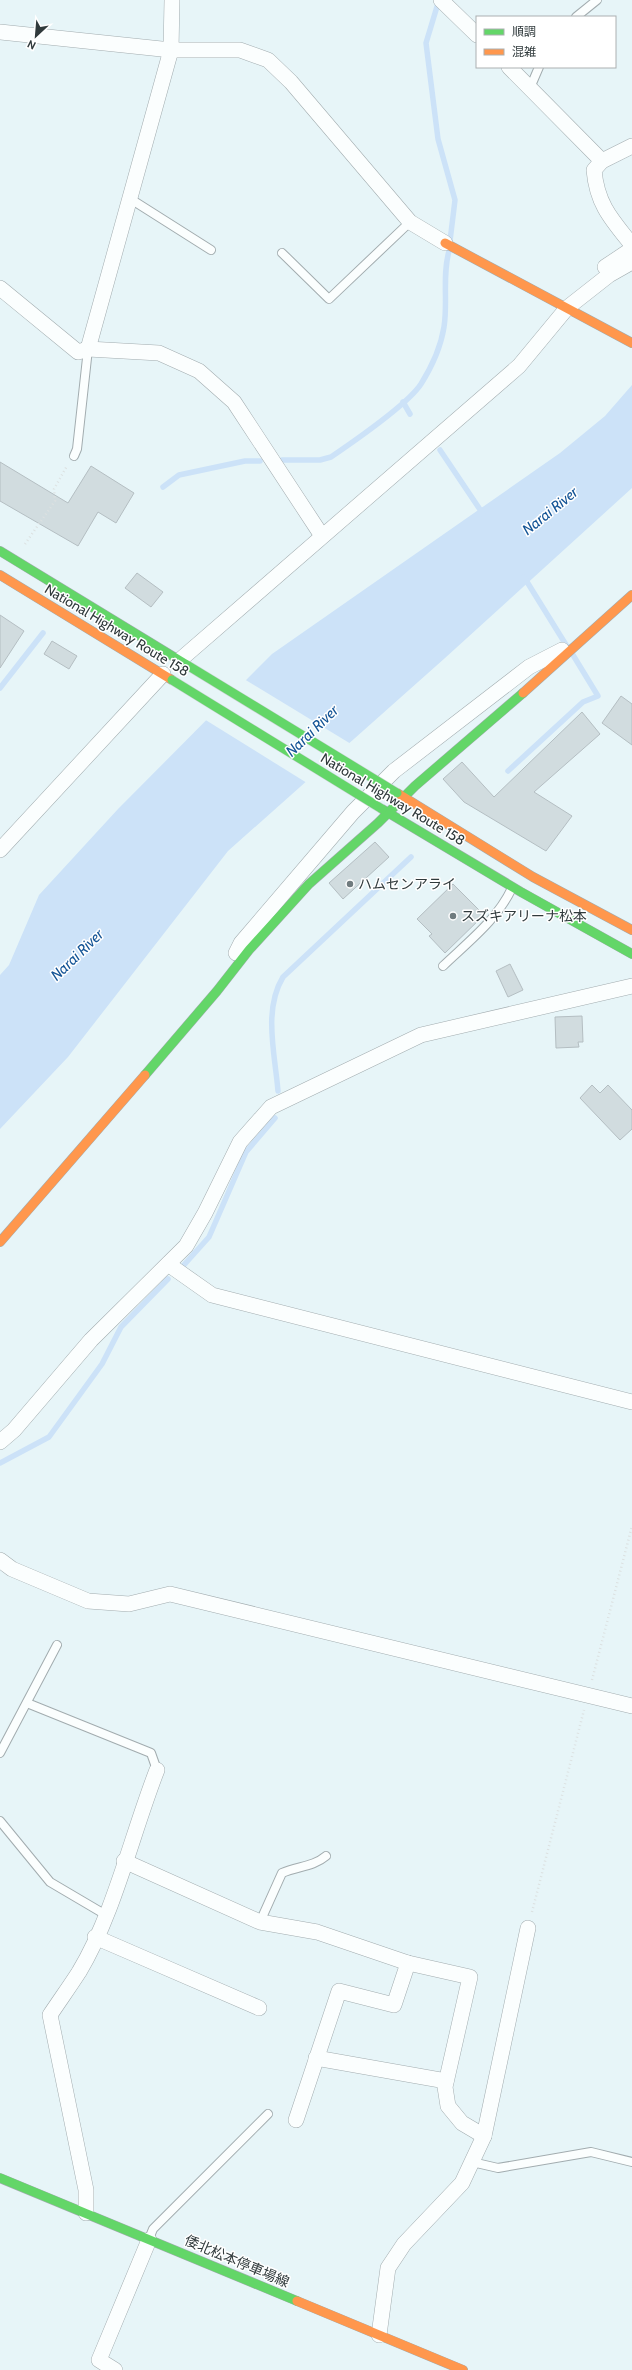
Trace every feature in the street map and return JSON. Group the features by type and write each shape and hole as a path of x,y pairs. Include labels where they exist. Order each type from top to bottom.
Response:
{"main road":[{"path":"445,243 632,343"},
{"name":"National Highway Route 158","path":"0,551 534,877 632,930"},
{"name":"National Highway Route 158","path":"0,575 385,811 512,887 632,954"},
{"path":"0,1242 216,991 249,950 309,884 400,795 584,638 632,595"},
{"name":"倭北松本停車場線","path":"0,2178 86,2212 149,2240 463,2370"}],"street":[{"path":"88,349 171,50 172,0"},
{"path":"451,3 476,34"},
{"path":"0,32 171,50 240,50 268,60 291,82 410,222 445,243"},
{"path":"510,68 602,161"},
{"path":"632,146 602,161 594,170 596,189 607,214 632,245"},
{"path":"183,663 322,536 519,366 567,308 632,249"},
{"path":"607,271 632,262"},
{"path":"0,288 78,352 88,349 158,353 199,371 234,402 322,536"},
{"path":"216,991 241,943 353,812 394,771 529,667 584,638"},
{"path":"0,850 167,677"},
{"path":"0,1442 14,1430 91,1340 186,1246 201,1220 240,1142 271,1107 421,1035 632,986"},
{"path":"168,1264 212,1295 632,1402"},
{"path":"0,1560 12,1569 88,1601 129,1604 170,1594 632,1706"},
{"path":"86,2212 86,2190 50,2015 80,1971 106,1914 157,1770"},
{"path":"124,1861 260,1922 317,1932 408,1963 470,1977 445,2087 448,2106 462,2123 484,2136"},
{"path":"379,2336 388,2268 404,2244 462,2183 484,2136 528,1928"},
{"path":"95,1937 259,2008"},
{"path":"296,2120 339,1991 394,2005 408,1963"},
{"path":"316,2058 446,2081"},
{"path":"115,2370 99,2360 149,2240"}],"lane":[{"path":"577,16 597,0"},
{"path":"530,88 539,68"},
{"path":"129,198 211,250"},
{"path":"282,253 330,299 410,222"},
{"path":"74,456 77,449 88,349"},
{"path":"443,966 491,920 506,900 512,887"},
{"path":"0,1753 57,1645"},
{"path":"27,1703 151,1753 157,1770"},
{"path":"0,1821 50,1882 106,1914"},
{"path":"260,1922 282,1873 297,1866 317,1864 326,1856"},
{"path":"149,2240 153,2229 268,2114"},
{"path":"472,2162 498,2168 590,2152 632,2162"}],"path":[{"path":"23,547 55,501 54,489 74,456"},
{"path":"528,1928 632,1526"}],"water":[{"name":"Narai River","path":"632,385 632,488 445,658 228,851 68,1057 0,1129 0,975 9,965 39,895 118,809 272,654 560,453 605,416"}],"pier":[{"path":"244,679 351,744 307,783 204,719"}],"building":[{"path":"0,462 68,503 91,466 134,493 116,523 98,512 78,546 0,501"},
{"path":"137,573 163,592 151,607 125,588"},
{"path":"0,615 24,631 0,668"},
{"path":"52,641 77,656 69,669 44,654"},
{"path":"621,696 632,704 632,745 602,723"},
{"path":"582,712 600,734 534,792 572,816 546,851 464,802 443,779 462,762 494,797"},
{"path":"375,842 389,857 343,899 329,883"},
{"path":"453,884 484,915 445,953 429,936 432,934 417,919"},
{"path":"510,964 523,990 508,997 496,971"},
{"path":"582,1016 583,1042 578,1042 579,1047 556,1048 555,1017"},
{"path":"592,1085 600,1093 608,1085 632,1110 632,1129 620,1140 580,1098"}],"waterway":[{"path":"439,0 426,43 438,139 455,200 450,241"},
{"path":"282,460 320,460 331,457 393,412 405,402 421,384 435,357 443,334 445,318 446,270 449,251"},
{"path":"403,402 410,414"},
{"path":"440,450 483,514"},
{"path":"163,487 179,475 245,461 260,461"},
{"path":"524,577 568,648"},
{"path":"0,688 43,633"},
{"path":"508,771 583,702 598,696 573,655"},
{"path":"278,1091 273,1047 272,1018 273,1004 283,977 411,857"},
{"path":"183,1266 209,1237 246,1152 275,1118"},
{"path":"0,1463 49,1437 102,1364 121,1327 168,1279"}],"traffic: fast":[{"path":"0,551 187,665"},
{"path":"187,665 397,793"},
{"path":"172,680 382,809"},
{"path":"145,1075 217,991 249,950 309,884 378,823 415,786 523,693"},
{"path":"382,809 521,892 632,954"},
{"path":"0,2178 297,2301"}],"traffic: slow":[{"path":"445,243 632,343"},
{"path":"0,575 172,680"},
{"path":"523,693 632,595"},
{"path":"397,793 533,877 632,930"},
{"path":"0,1242 145,1075"},
{"path":"297,2301 463,2370"}],"place":[{"name":"ハムセンアライ","path":"350,884"},
{"name":"スズキアリーナ松本","path":"453,916"}]}
